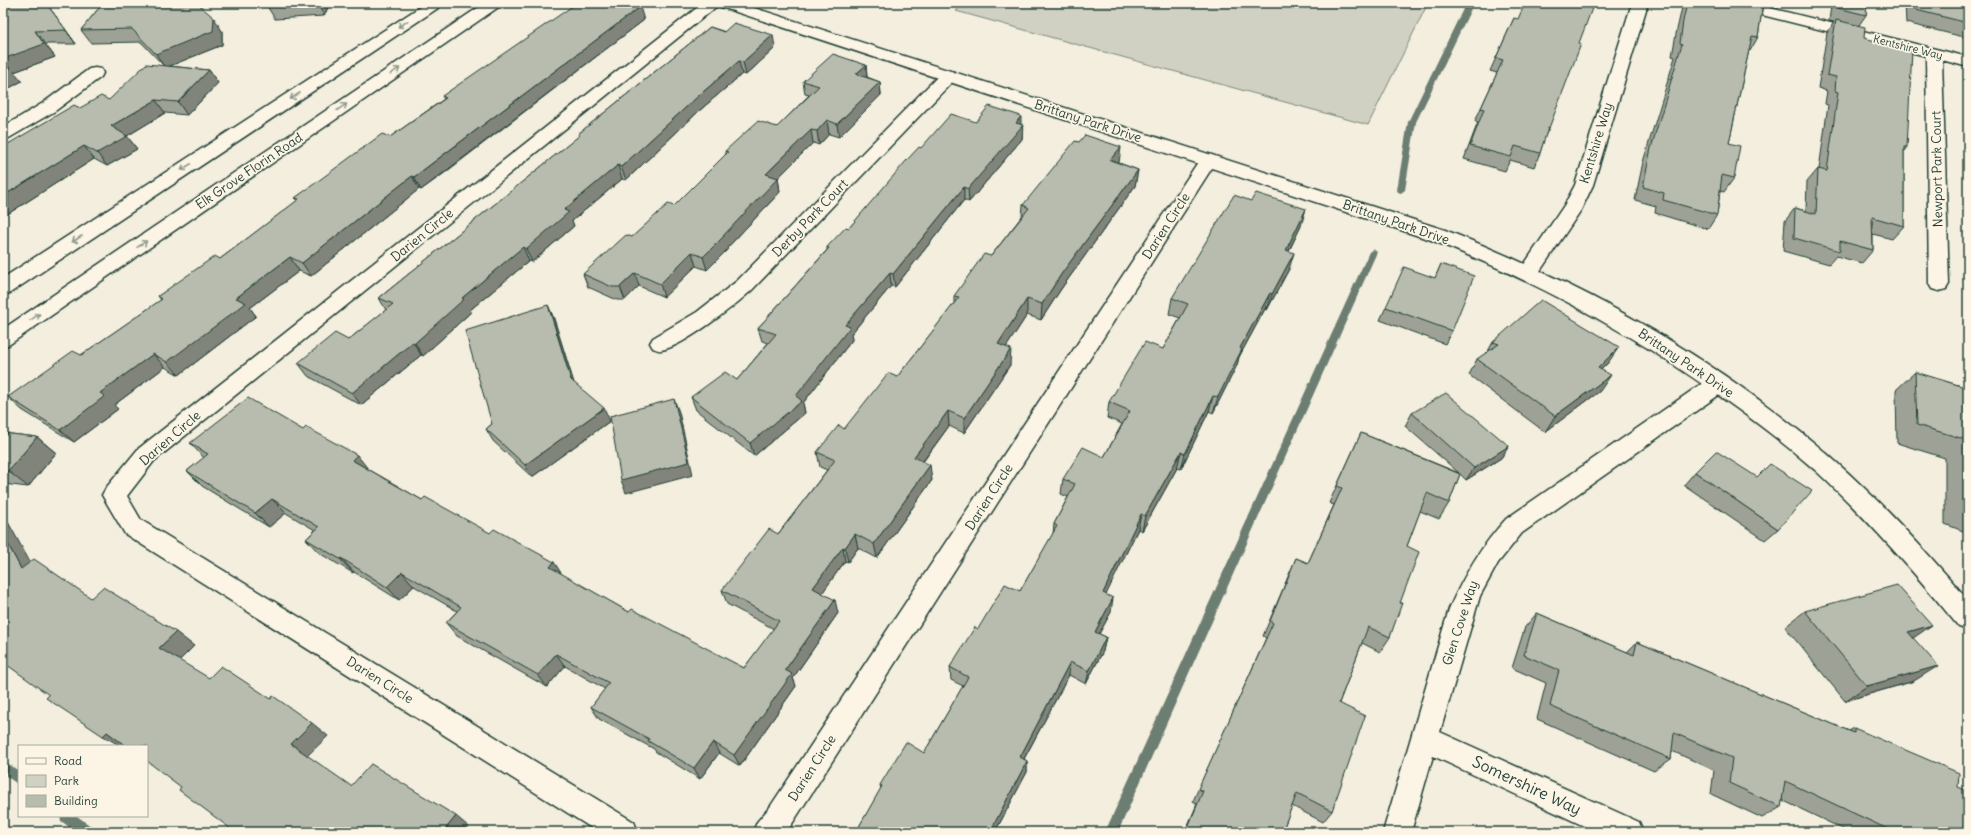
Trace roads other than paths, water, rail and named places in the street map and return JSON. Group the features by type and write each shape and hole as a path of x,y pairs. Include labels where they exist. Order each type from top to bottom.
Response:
{"street":[{"path":"3,288 436,3"},
{"name":"Elk Grove Florin Road","path":"3,339 495,3"},
{"name":"Darien Circle","path":"624,832 133,526 114,494 146,455 713,3"},
{"name":"Brittany Park Drive","path":"723,3 1438,235 1479,250 1528,272 1619,319 1678,355 1800,444 1867,507 1933,576 1968,619"},
{"name":"Kentshire Way","path":"1528,272 1574,206 1584,185 1640,3"},
{"name":"Kentshire Way","path":"1731,3 1968,62"},
{"name":"Newport Park Court","path":"1934,54 1939,284"},
{"path":"3,134 49,107 95,73"},
{"name":"Derby Park Court","path":"660,343 691,327 708,316 744,286 948,76"},
{"name":"Darien Circle","path":"767,832 780,817 1208,160"},
{"name":"Glen Cove Way","path":"1397,832 1462,609 1474,578 1491,550 1514,526 1718,384"},
{"name":"Somershire Way","path":"1424,738 1629,832"}],"waterway":[{"path":"1401,190 1412,122 1470,3"},
{"path":"1111,832 1373,252"},
{"path":"3,766 18,778"},
{"path":"67,817 87,832"}]}
